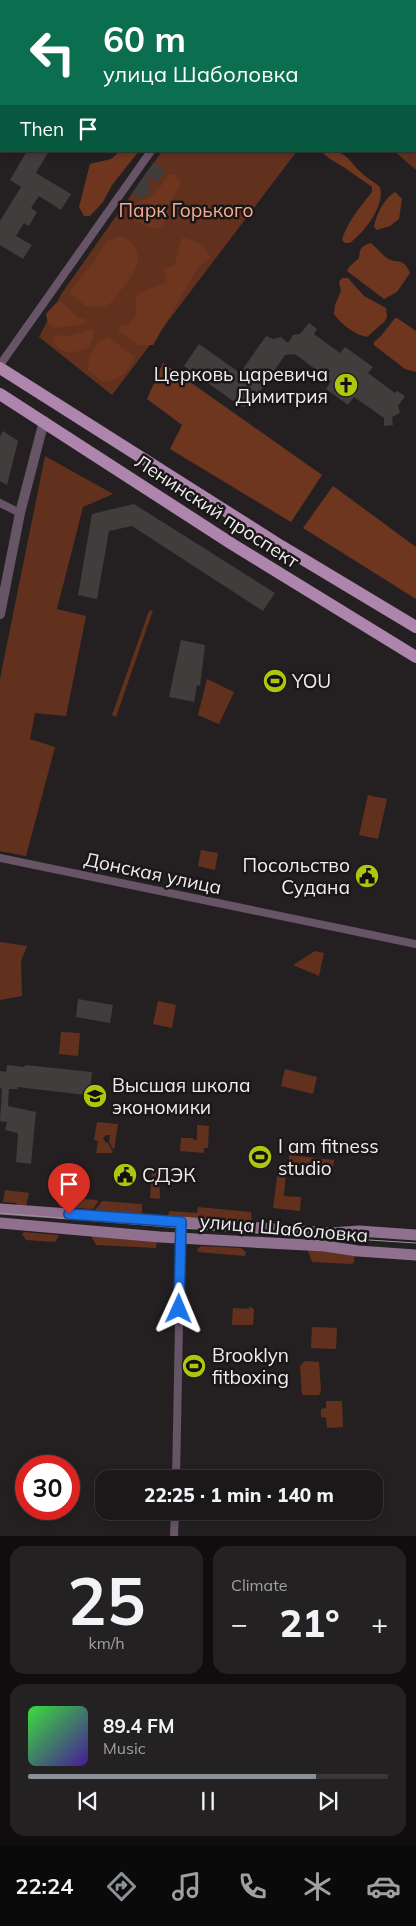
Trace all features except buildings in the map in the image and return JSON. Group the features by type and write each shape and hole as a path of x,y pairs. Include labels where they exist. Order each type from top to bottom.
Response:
{"main road":[{"name":"Ленинский проспект","path":"0,366 265,535 416,627"},
{"name":"Ленинский проспект","path":"0,394 232,544 416,657"},
{"name":"улица Шаболовка","path":"0,1209 322,1232 416,1235"},
{"name":"улица Шаболовка","path":"0,1223 160,1237 325,1246 358,1251 416,1255"}],"street":[{"path":"0,366 149,152"},
{"path":"0,614 20,513 44,421"},
{"path":"0,503 20,513"},
{"name":"Донская улица","path":"0,858 416,944"},
{"path":"176,1470 181,1222"},
{"path":"160,1237 174,1243 180,1254"},
{"path":"174,1536 175,1520"}],"green space":[{"name":"Парк Горького","path":"161,152 296,152 112,395 39,337 62,293"},
{"path":"395,152 416,152 416,170"},
{"path":"45,456 113,494 83,507 57,609 86,616 66,716 35,713 30,739 55,747 26,856 0,851 0,679"},
{"path":"153,610 116,717 112,715 149,611"},
{"path":"207,679 234,692 219,724 198,715"},
{"path":"368,795 387,799 378,839 359,835"},
{"path":"201,850 218,853 215,870 198,866"},
{"path":"0,942 27,946 21,961 22,996 0,1000"},
{"path":"315,951 324,953 319,976 293,965"},
{"path":"158,1001 176,1005 172,1028 153,1024"},
{"path":"61,1032 80,1033 78,1056 59,1054"},
{"path":"285,1069 317,1077 313,1094 281,1086"},
{"path":"97,1122 118,1124 114,1150 109,1142 110,1135 106,1135 103,1138 108,1143 112,1153 96,1153 98,1141 94,1140"},
{"path":"197,1125 209,1126 208,1148 204,1148 204,1153 180,1151 181,1138 197,1140"},
{"path":"289,1155 334,1160 332,1174 288,1170"},
{"path":"157,1166 168,1167 168,1173 159,1173 160,1199 150,1198 152,1170"},
{"path":"278,1170 286,1172 284,1196 301,1197 300,1211 273,1208"},
{"path":"5,1190 29,1193 26,1206 19,1208 16,1203 3,1202"},
{"path":"57,1197 97,1200 98,1202 93,1209 60,1207 55,1199"},
{"path":"102,1201 142,1204 142,1211 138,1216 97,1214 95,1210"},
{"path":"198,1207 251,1212 252,1224 230,1220 168,1217 169,1211 197,1213"},
{"path":"24,1232 59,1236 55,1242 26,1240 22,1234"},
{"path":"91,1236 157,1241 156,1248 96,1245"},
{"path":"201,1246 241,1248 246,1252 245,1256 198,1252 197,1250"},
{"path":"310,1248 355,1253 354,1262 352,1264 312,1262 308,1251"},
{"path":"249,1306 254,1309 253,1325 232,1325 233,1308 249,1309"},
{"path":"312,1327 337,1328 336,1349 311,1348"},
{"path":"305,1361 319,1362 321,1391 319,1395 302,1395 300,1366"},
{"path":"326,1401 342,1401 343,1427 327,1428 326,1418 321,1417 321,1409 326,1408"}],"shaded area":[{"path":"119,152 138,152 112,185 103,202 90,216 84,216 79,207 90,164 111,159"},
{"path":"322,152 338,152 343,154 366,177 380,187 381,195 376,211 367,226 350,243 345,243 342,240 344,233 355,214 372,192 372,187"},
{"path":"169,174 173,174 180,179 180,184 167,207 163,227 154,229 132,219 129,214 132,205 150,197"},
{"path":"395,192 402,199 399,219 390,226 377,230 374,227 379,212 387,199"},
{"path":"121,236 130,242 138,255 135,269 114,299 105,307 86,306 71,294 71,289 94,262 107,241"},
{"path":"182,238 198,244 211,257 199,266 153,345 139,345 119,332 119,327 128,325 136,316 136,299 141,293 167,282 164,273 165,268 174,266"},
{"path":"371,243 387,258 405,264 410,273 397,292 384,299 347,271 359,258 362,248"},
{"path":"342,278 348,278 364,296 386,308 387,317 385,321 367,337 358,334 340,322 334,314 335,305 341,291 339,282"},
{"path":"61,302 79,318 86,319 84,324 56,328 48,323 46,314 56,303"},
{"path":"395,318 416,331 416,372 405,369 374,345 374,342"},
{"path":"93,329 94,334 89,347 78,351 64,351 55,345 52,339 55,335 69,336"},
{"path":"108,337 134,357 123,375 114,380 103,382 88,370 88,365 93,350 99,342"},
{"path":"163,363 322,475 291,522 170,449 182,425 147,399"},
{"path":"333,486 416,547 416,599 303,528"}],"tram line":[{"path":"0,1213 181,1228 416,1243"}],"place":[{"name":"Церковь царевича Димитрия","path":"346,385"},
{"name":"YOU","path":"275,681"},
{"name":"Посольство Судана","path":"367,876"},
{"name":"Высшая школа экономики","path":"95,1096"},
{"name":"I am fitness studio","path":"260,1157"},
{"name":"СДЭК","path":"125,1175"},
{"name":"Brooklyn fitboxing","path":"194,1366"}],"route":[{"path":"69,1214 181,1222 179,1309"}]}
